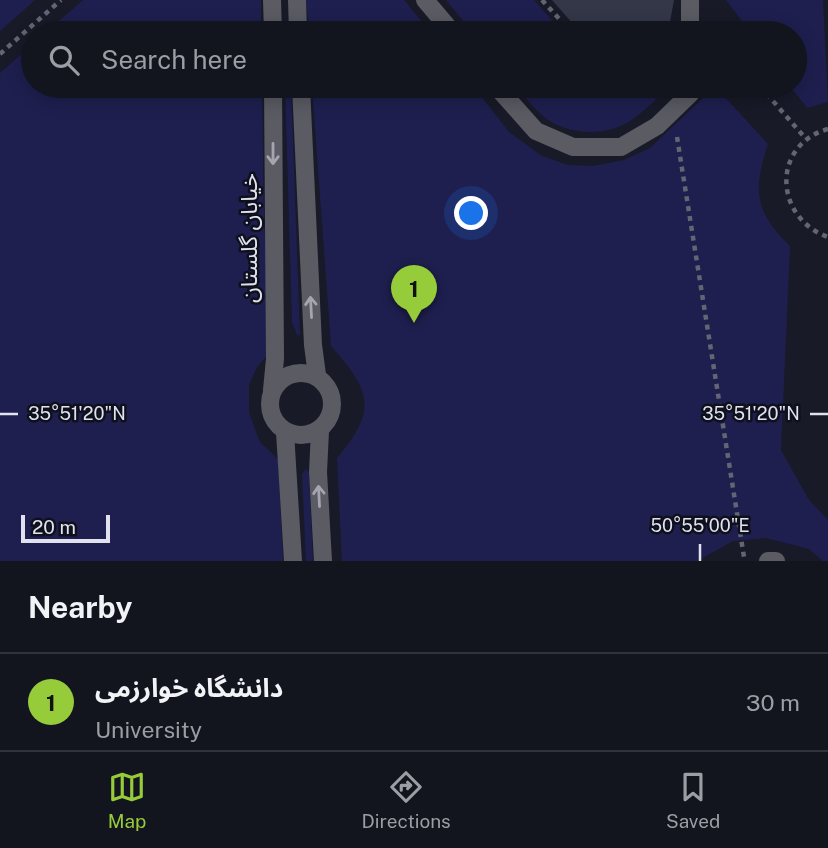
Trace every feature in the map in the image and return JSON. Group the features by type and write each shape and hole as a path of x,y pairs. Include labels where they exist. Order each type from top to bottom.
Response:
{"lane":[{"path":"272,0 272,21"},
{"path":"297,0 298,21"},
{"path":"425,0 443,21"},
{"path":"690,0 690,21"},
{"name":"خیابان گلستان","path":"272,390 275,359 273,98"},
{"path":"302,98 313,345 317,375 332,391 333,413 320,430 302,436 285,432 273,420 269,405 272,390 291,373 317,375"},
{"path":"507,98 536,131 573,147 621,147 657,126 686,98"},
{"path":"320,430 318,472 323,561"},
{"path":"285,432 293,561"},
{"path":"768,561 776,561"}],"path":[{"path":"37,21 61,0"},
{"path":"542,0 561,21"},
{"path":"0,54 21,35"},
{"path":"663,98 673,111 745,561"},
{"path":"770,98 806,139"},
{"path":"828,129 806,139 790,162 786,189 796,215 806,225 828,237"}],"shaded area":[{"path":"0,0 35,0 0,31"},
{"path":"83,0 261,0 261,21 59,21"},
{"path":"306,0 404,0 421,21 308,21"},
{"path":"446,0 534,0 552,21 463,21"},
{"path":"726,0 823,0 828,102 807,108 799,98 807,98 807,21 742,21"},
{"path":"21,55 21,98 262,98 264,222 272,350 257,367 249,385 249,413 260,442 278,459 283,561 0,561 0,73"},
{"path":"285,98 291,98 300,335 297,335 292,322"},
{"path":"313,98 482,98 509,132 542,156 568,165 593,166 624,160 650,148 703,98 726,98 768,144 760,174 760,199 769,222 790,246 781,450 809,500 828,520 828,561 823,561 809,549 766,538 733,541 697,561 342,561 337,458 359,427 364,413 364,401 355,376 331,346"},
{"path":"526,98 656,100 621,126 593,132 564,128 549,121"},
{"path":"306,469 309,473 313,561 306,561 302,474"}],"building":[{"path":"552,0 674,0 670,21 570,21"}],"place":[{"name":"دانشگاه خوارزمی","path":"414,323"}]}
